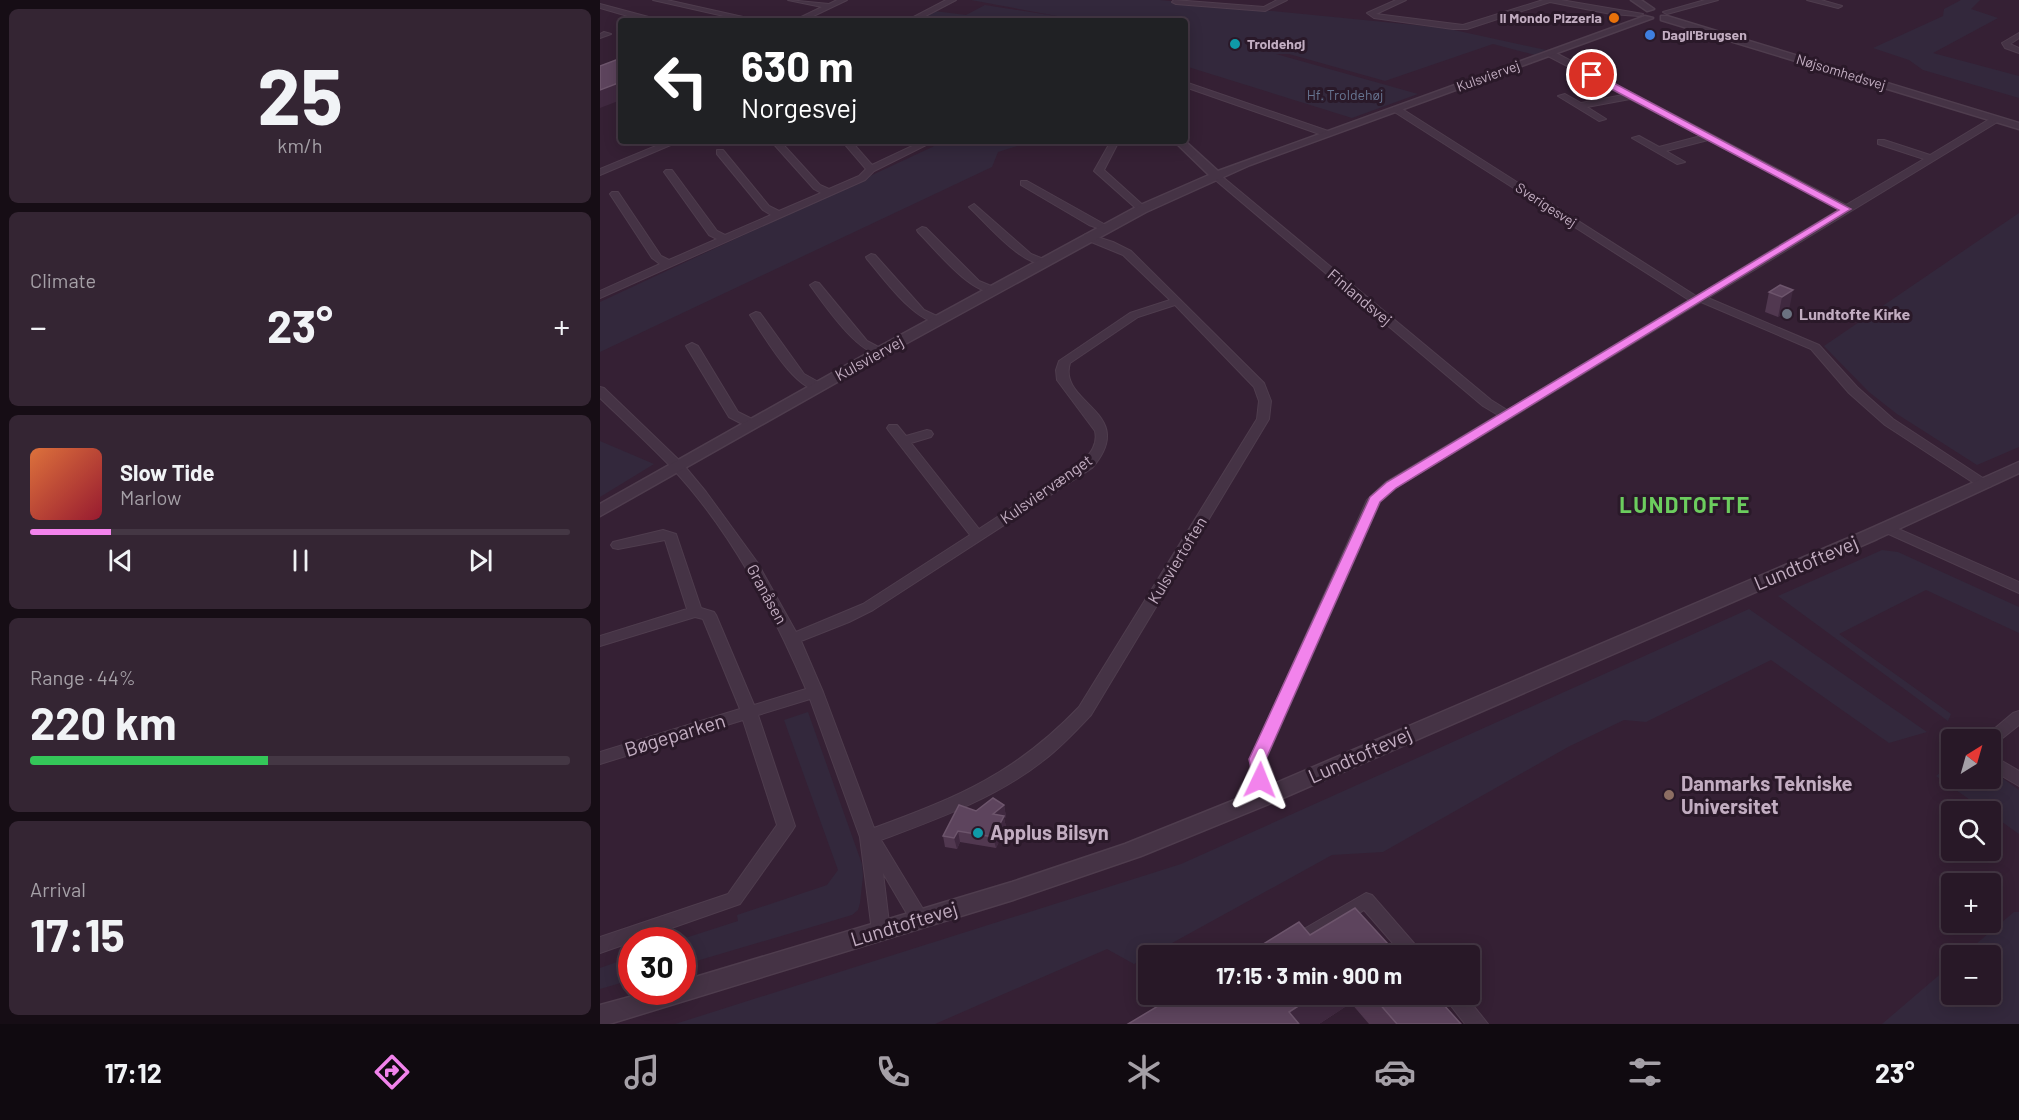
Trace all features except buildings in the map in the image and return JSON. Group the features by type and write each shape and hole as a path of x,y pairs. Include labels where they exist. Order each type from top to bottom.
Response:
{"street":[{"path":"657,0 742,18"},
{"path":"792,0 830,6"},
{"path":"804,18 843,0"},
{"path":"916,18 952,0"},
{"path":"1179,0 1176,2 1265,9 1283,0"},
{"path":"1402,0 1371,13 1374,16 1413,22 1464,27 1550,0 1611,12 1646,13"},
{"path":"1635,0 1646,13"},
{"path":"1666,15 1714,0"},
{"path":"1811,0 1838,6"},
{"path":"600,6 642,18"},
{"name":"Nøjsomhedsvej","path":"1646,13 1666,15 2019,126"},
{"name":"Kulsviervej","path":"600,511 937,320 1142,210 1216,176 1551,54 1646,13"},
{"path":"727,18 732,16"},
{"path":"2019,35 2006,43 2019,51"},
{"path":"1551,54 1846,209"},
{"path":"1188,85 1328,134"},
{"path":"1562,96 1602,119"},
{"path":"1580,106 1630,96"},
{"name":"Sverigesvej","path":"1396,109 1698,299 1787,333 1815,347 1853,390 1889,422 1985,484"},
{"path":"1269,795 1260,780 1258,759 1374,500 1391,485 1996,119"},
{"path":"1658,150 1709,137"},
{"path":"1636,138 1680,162"},
{"path":"1881,142 1931,158"},
{"path":"600,172 669,144"},
{"path":"778,144 817,187 828,193"},
{"path":"849,144 871,169"},
{"path":"602,292 862,178 871,169 924,144"},
{"path":"1113,144 1099,171 1142,210"},
{"path":"1182,144 1216,176"},
{"path":"720,152 766,208 778,215"},
{"path":"669,172 713,233 724,239"},
{"name":"Finlandsvej","path":"1216,176 1487,403 1507,415"},
{"path":"1024,183 1093,223 1106,228"},
{"path":"615,194 657,258 668,264"},
{"path":"974,207 1027,256 1042,262"},
{"path":"922,230 975,283 992,290"},
{"name":"Kulsviertoften","path":"869,837 960,802 1004,780 1037,758 1064,735 1085,711 1263,419 1265,401 1260,386 1177,301 1126,253 1088,237"},
{"path":"871,256 920,312 937,320"},
{"path":"815,285 863,344 880,352"},
{"name":"Kulsviervænget","path":"792,639 868,607 1087,465 1098,453 1102,442 1101,431 1063,380 1062,370 1065,361 1134,315 1177,301"},
{"path":"756,315 800,377 818,387"},
{"path":"692,346 733,414 752,424"},
{"name":"Granåsen","path":"600,391 677,466 750,562 792,639 815,692 869,837 920,919"},
{"path":"893,428 978,535"},
{"path":"904,441 927,434"},
{"name":"Lundtoftevej","path":"696,987 920,919 1133,850 1269,795 1887,528 2019,467"},
{"path":"1887,528 2019,588"},
{"path":"600,641 695,612 671,537 663,534 618,545"},
{"name":"Bøgeparken","path":"600,945 734,899 786,826 749,712 709,615 695,612"},
{"name":"Bøgeparken","path":"600,758 815,692"},
{"path":"2001,731 2019,717"},
{"path":"2001,768 2019,780"},
{"name":"Granåsen","path":"869,837 881,931"},
{"path":"1293,945 1366,900 1406,945"},
{"name":"Lundtoftevej","path":"600,1016 636,1005"},
{"path":"1461,1005 1478,1024"}],"green space":[{"name":"Hf. Troldehøj","path":"971,0 1160,0 1445,28 1546,50 1535,55 1493,44 1385,81 1289,54 1276,54 1418,94 1352,118 1188,67 1188,18 920,18 934,11 966,15 985,5 1062,17"},
{"path":"1961,0 1980,0 1971,9 1998,18 1933,53 2019,76 2019,98 1923,70 1909,60 1873,48 1943,16 1944,9"},
{"path":"939,144 1023,144 998,152 992,167 600,352 600,302"},
{"path":"2019,213 2019,447 1977,465 1897,414 1869,392 1824,346"},
{"path":"600,441 654,464 600,497"},
{"path":"1882,550 1898,552 2019,607 2019,633 1926,590 1839,634 1951,714 1948,721 1778,596"},
{"path":"1749,609 1927,732 1889,743 1771,660 1646,722 1624,720 1568,747 1383,852 1332,855 1169,945 1138,945 1138,962 1134,964 1107,949 935,1024 675,1024 1181,864"},
{"path":"808,712 862,864 863,876 858,910 852,915 696,961 696,935 738,921 737,915 827,885 838,870 784,720"},
{"path":"2001,777 2019,790 2019,834 2001,821 2001,801 1972,801 1955,789 2001,789"},
{"path":"2014,912 2019,912 2019,1024 1882,1024 1941,974 1941,1005 2001,1005 2001,945 1975,945 1989,933 2001,933 2001,923"},
{"path":"618,962 618,984 600,989 600,968"}],"place":[{"name":"Il Mondo Pizzeria","path":"1614,18"},
{"name":"Dagli'Brugsen","path":"1650,35"},
{"name":"Troldehøj","path":"1235,44"},
{"name":"Lundtofte Kirke","path":"1787,314"},
{"name":"Danmarks Tekniske Universitet","path":"1669,795"},
{"name":"Applus Bilsyn","path":"978,833"}],"district":[{"name":"LUNDTOFTE","path":"1685,505"}],"route":[{"path":"1260,780 1258,759 1374,500 1391,485 1846,209 1592,75"}]}
